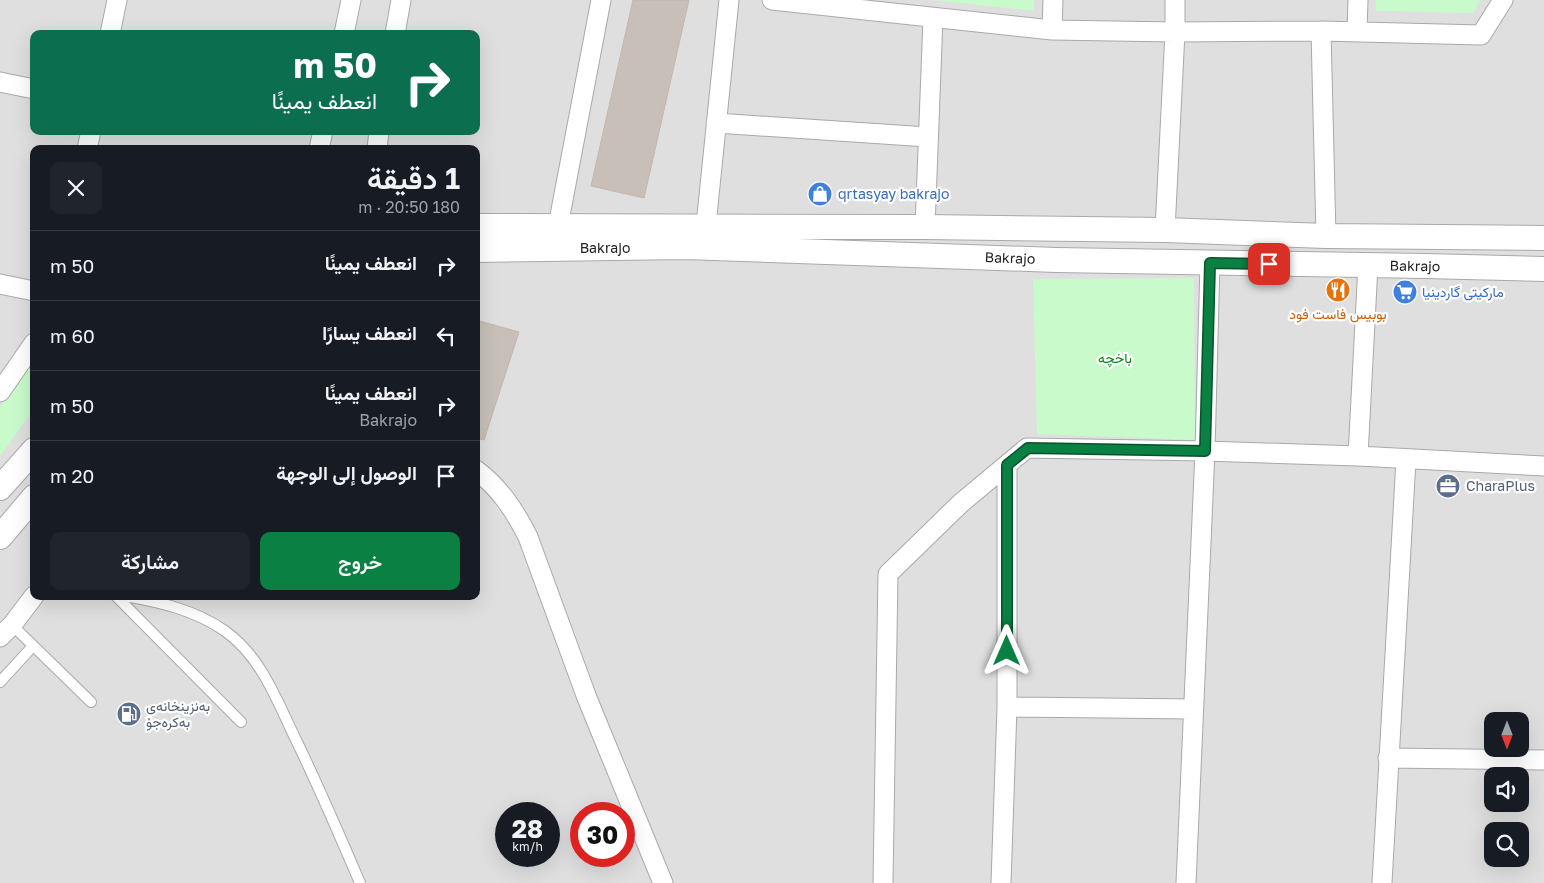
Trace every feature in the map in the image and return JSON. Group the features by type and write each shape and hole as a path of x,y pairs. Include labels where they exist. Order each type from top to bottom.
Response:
{"street":[{"path":"111,30 117,0"},
{"path":"345,30 351,0"},
{"path":"396,30 402,0"},
{"path":"558,226 601,0"},
{"path":"706,225 729,0"},
{"path":"726,24 741,0"},
{"path":"772,0 1052,30 1175,32 1321,31 1481,35 1503,0"},
{"path":"1052,30 1053,0"},
{"path":"1165,230 1175,0"},
{"path":"1357,32 1358,0"},
{"path":"925,227 933,18"},
{"path":"1321,31 1326,236"},
{"path":"0,82 30,88"},
{"path":"716,123 928,137"},
{"name":"Bakrajo","path":"480,226 706,225 925,227 1165,230 1326,236 1544,238"},
{"name":"Bakrajo","path":"480,250 686,247 1056,260 1544,269"},
{"path":"1186,883 1205,451 1210,263"},
{"path":"1358,456 1368,265"},
{"path":"0,284 30,290"},
{"path":"0,392 30,349"},
{"path":"883,883 888,574 961,503 1028,448 1358,456 1544,466"},
{"path":"0,488 30,454"},
{"path":"1382,883 1406,460"},
{"path":"1002,883 1007,707 1007,465"},
{"path":"480,474 502,494 517,515 528,537 587,698 663,883"},
{"path":"0,537 30,502"},
{"path":"6,631 31,600"},
{"path":"1007,707 1193,708"},
{"path":"1388,758 1544,760"}],"lane":[{"path":"120,600 241,722"},
{"path":"145,600 171,605 196,614 225,631 247,651 265,675 332,815 360,883"},
{"path":"6,631 33,646 91,702"},
{"path":"0,682 33,646"}],"shaded area":[{"path":"0,0 1544,0 1544,883 0,883"}],"green space":[{"path":"933,0 1034,0 1034,11"},
{"path":"1376,0 1481,0 1473,13 1376,11"},
{"name":"باخچە","path":"1194,278 1195,440 1037,434 1033,279"},
{"path":"30,363 30,415 0,456 0,407"}],"building":[{"path":"633,0 689,0 644,198 591,186"},
{"path":"480,321 519,332 484,440 480,439"}],"place":[{"name":"qrtasyay bakrajo","path":"820,194"},
{"name":"بوبيس فاست فود","path":"1338,290"},
{"name":"مارکیتی گاردینیا","path":"1405,292"},
{"name":"CharaPlus","path":"1448,486"},
{"name":"بەنزینخانەی بەکرەجۆ","path":"129,714"}],"route":[{"path":"1007,651 1007,465 1028,448 1205,451 1210,263 1269,264"}]}
